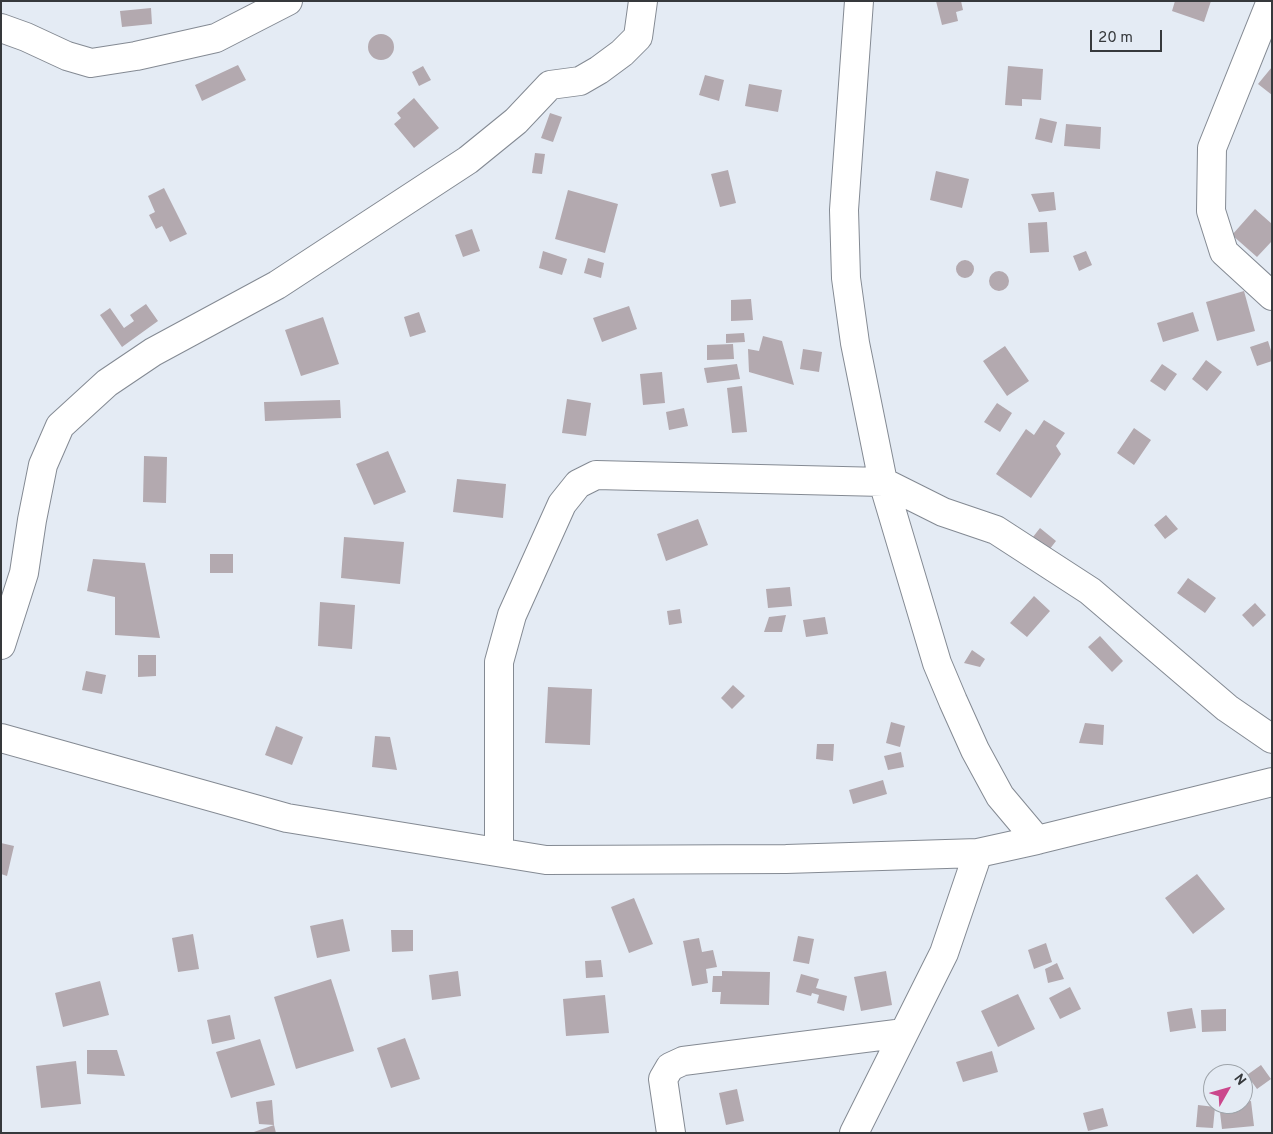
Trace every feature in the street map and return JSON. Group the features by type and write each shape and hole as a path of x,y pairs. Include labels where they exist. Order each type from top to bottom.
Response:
{"street":[{"path":"1,28 67,56 91,63 136,56 216,38 288,1"},
{"path":"1,645 24,573 42,465 60,426 106,383 153,352 277,285 468,160 516,121 550,85 580,82 600,70 622,53 638,37 643,1"},
{"path":"859,1 844,210 846,278 855,343 883,482 937,663 953,701 975,750 1000,796 1037,840"},
{"path":"1271,1 1212,148 1211,211 1224,252 1272,296"},
{"path":"499,852 499,662 512,616 562,504 578,484 596,475 883,482 943,512 996,530 1090,591 1227,708 1272,739"},
{"path":"1,738 287,818 546,860 786,859 978,853 1272,782"},
{"path":"854,1133 944,953 978,853"},
{"path":"671,1133 663,1079 670,1067 683,1061 904,1033"}],"building":[{"path":"936,1 961,1 963,10 956,12 958,21 942,25"},
{"path":"1175,1 1211,1 1204,22 1172,11"},
{"path":"151,8 152,24 122,27 120,11"},
{"path":"381,34 390,38 394,47 390,56 381,60 372,56 368,47 372,38"},
{"path":"238,65 246,80 202,101 195,85"},
{"path":"423,66 431,80 419,86 412,72"},
{"path":"1008,66 1043,69 1041,100 1022,99 1022,106 1005,105"},
{"path":"1272,67 1272,95 1258,84"},
{"path":"705,75 724,80 719,101 699,95"},
{"path":"749,84 782,90 778,112 745,106"},
{"path":"414,98 439,128 414,148 394,124 401,118 397,113"},
{"path":"550,113 562,117 553,142 541,138"},
{"path":"1040,118 1057,122 1052,143 1035,139"},
{"path":"1066,124 1101,127 1100,149 1064,146"},
{"path":"535,153 545,154 542,174 532,173"},
{"path":"728,170 736,203 720,207 711,174"},
{"path":"936,171 969,179 962,208 930,200"},
{"path":"164,188 187,234 170,242 162,226 156,229 149,215 155,212 148,196"},
{"path":"568,190 618,204 605,253 555,239"},
{"path":"1054,192 1056,210 1039,212 1031,194"},
{"path":"1255,209 1272,224 1272,241 1257,257 1232,235"},
{"path":"1047,222 1049,252 1030,253 1028,223"},
{"path":"472,229 480,251 463,257 455,235"},
{"path":"543,251 567,259 562,275 539,268"},
{"path":"1086,251 1092,265 1079,271 1073,256"},
{"path":"588,258 604,263 601,278 584,273"},
{"path":"965,260 971,263 974,269 971,275 965,278 959,275 956,269 959,263"},
{"path":"999,271 1006,274 1009,281 1006,288 999,291 992,288 989,281 992,274"},
{"path":"1244,291 1255,331 1217,341 1206,302"},
{"path":"751,299 753,320 731,321 731,300"},
{"path":"146,304 158,321 122,347 100,315 110,308 124,328 134,321 130,315"},
{"path":"629,306 637,329 602,342 593,318"},
{"path":"419,312 426,332 410,337 404,317"},
{"path":"1193,312 1199,331 1163,342 1157,323"},
{"path":"323,317 339,364 301,376 285,330"},
{"path":"744,333 745,342 726,343 726,334"},
{"path":"763,336 782,341 794,385 749,372 748,349 759,351"},
{"path":"1268,341 1272,361 1257,366 1250,347"},
{"path":"733,344 734,359 707,360 707,345"},
{"path":"1005,346 1029,381 1007,396 983,361"},
{"path":"803,349 822,352 819,372 800,369"},
{"path":"1206,360 1222,372 1207,391 1192,379"},
{"path":"737,364 740,379 707,383 704,368"},
{"path":"1162,364 1177,374 1165,391 1150,381"},
{"path":"662,372 665,403 643,405 640,374"},
{"path":"742,386 747,432 732,433 727,388"},
{"path":"567,399 591,403 586,436 562,433"},
{"path":"340,400 341,418 265,421 264,402"},
{"path":"997,403 1012,413 1000,432 984,422"},
{"path":"684,408 688,426 669,430 666,412"},
{"path":"1044,420 1065,433 1056,446 1061,454 1031,498 996,474 1026,429 1034,435"},
{"path":"1134,428 1151,440 1134,465 1117,453"},
{"path":"388,451 406,492 374,505 356,464"},
{"path":"144,456 167,457 166,503 143,502"},
{"path":"457,479 506,484 503,518 453,512"},
{"path":"1166,515 1178,529 1165,539 1154,525"},
{"path":"698,519 708,545 666,561 657,534"},
{"path":"1040,528 1056,541 1046,554 1029,542"},
{"path":"344,537 404,542 400,584 341,578"},
{"path":"210,554 233,554 233,573 210,573"},
{"path":"93,559 145,563 160,638 115,635 115,597 87,591"},
{"path":"1188,578 1216,598 1205,613 1177,593"},
{"path":"790,587 792,606 768,608 766,589"},
{"path":"1034,596 1050,611 1027,637 1010,623"},
{"path":"320,602 355,605 352,649 318,646"},
{"path":"1255,603 1266,615 1253,627 1242,615"},
{"path":"680,609 682,623 669,625 667,611"},
{"path":"786,615 782,632 764,632 769,617"},
{"path":"825,617 828,634 806,637 803,620"},
{"path":"1100,636 1123,661 1112,672 1088,647"},
{"path":"972,650 985,659 980,667 964,663"},
{"path":"138,655 156,655 156,676 138,677"},
{"path":"86,671 106,675 102,694 82,690"},
{"path":"733,685 745,696 732,709 721,698"},
{"path":"548,687 592,689 590,745 545,743"},
{"path":"891,722 905,726 900,747 886,743"},
{"path":"1085,723 1104,725 1103,745 1079,743"},
{"path":"276,726 303,737 292,765 265,755"},
{"path":"375,736 390,737 397,770 372,767"},
{"path":"817,744 834,744 833,761 816,759"},
{"path":"901,752 904,767 888,770 884,756"},
{"path":"883,780 887,794 853,804 849,790"},
{"path":"1,843 14,846 7,876 1,874"},
{"path":"1197,874 1225,909 1193,934 1165,898"},
{"path":"634,898 653,944 629,953 611,907"},
{"path":"343,919 350,951 317,958 310,926"},
{"path":"391,930 413,930 413,951 392,952"},
{"path":"193,934 199,969 178,972 172,938"},
{"path":"798,936 814,939 809,964 793,961"},
{"path":"699,938 702,952 713,950 717,967 706,969 708,983 692,986 683,941"},
{"path":"1046,943 1052,962 1034,969 1028,950"},
{"path":"601,960 603,977 586,978 585,961"},
{"path":"1057,963 1064,979 1048,983 1045,969"},
{"path":"458,971 461,996 432,1000 429,975"},
{"path":"722,971 770,972 769,1005 720,1004 721,992 712,992 713,976 722,976"},
{"path":"886,971 892,1005 861,1011 854,977"},
{"path":"801,974 819,979 816,988 847,996 844,1011 817,1003 819,995 812,993 811,996 796,992"},
{"path":"331,979 354,1051 296,1069 274,997"},
{"path":"100,981 109,1015 63,1027 55,993"},
{"path":"1070,987 1081,1009 1060,1019 1049,998"},
{"path":"1018,994 1035,1029 998,1047 981,1011"},
{"path":"605,995 609,1033 566,1036 563,999"},
{"path":"1192,1008 1196,1028 1170,1032 1167,1012"},
{"path":"1226,1009 1226,1031 1202,1032 1201,1010"},
{"path":"230,1015 235,1039 212,1044 207,1020"},
{"path":"405,1038 420,1079 391,1088 377,1048"},
{"path":"260,1039 275,1085 231,1098 216,1052"},
{"path":"87,1050 117,1050 125,1076 87,1074"},
{"path":"992,1051 998,1072 963,1082 956,1062"},
{"path":"76,1061 81,1104 41,1108 36,1066"},
{"path":"1261,1065 1271,1079 1257,1089 1253,1083 1253,1071"},
{"path":"737,1089 744,1121 726,1125 719,1093"},
{"path":"272,1100 274,1125 259,1124 256,1102"},
{"path":"1198,1105 1203,1106 1203,1114 1214,1114 1213,1128 1196,1127"},
{"path":"1103,1108 1108,1126 1088,1131 1083,1113"},
{"path":"1220,1114 1253,1114 1254,1126 1222,1129"},
{"path":"274,1125 276,1133 251,1133"}]}
